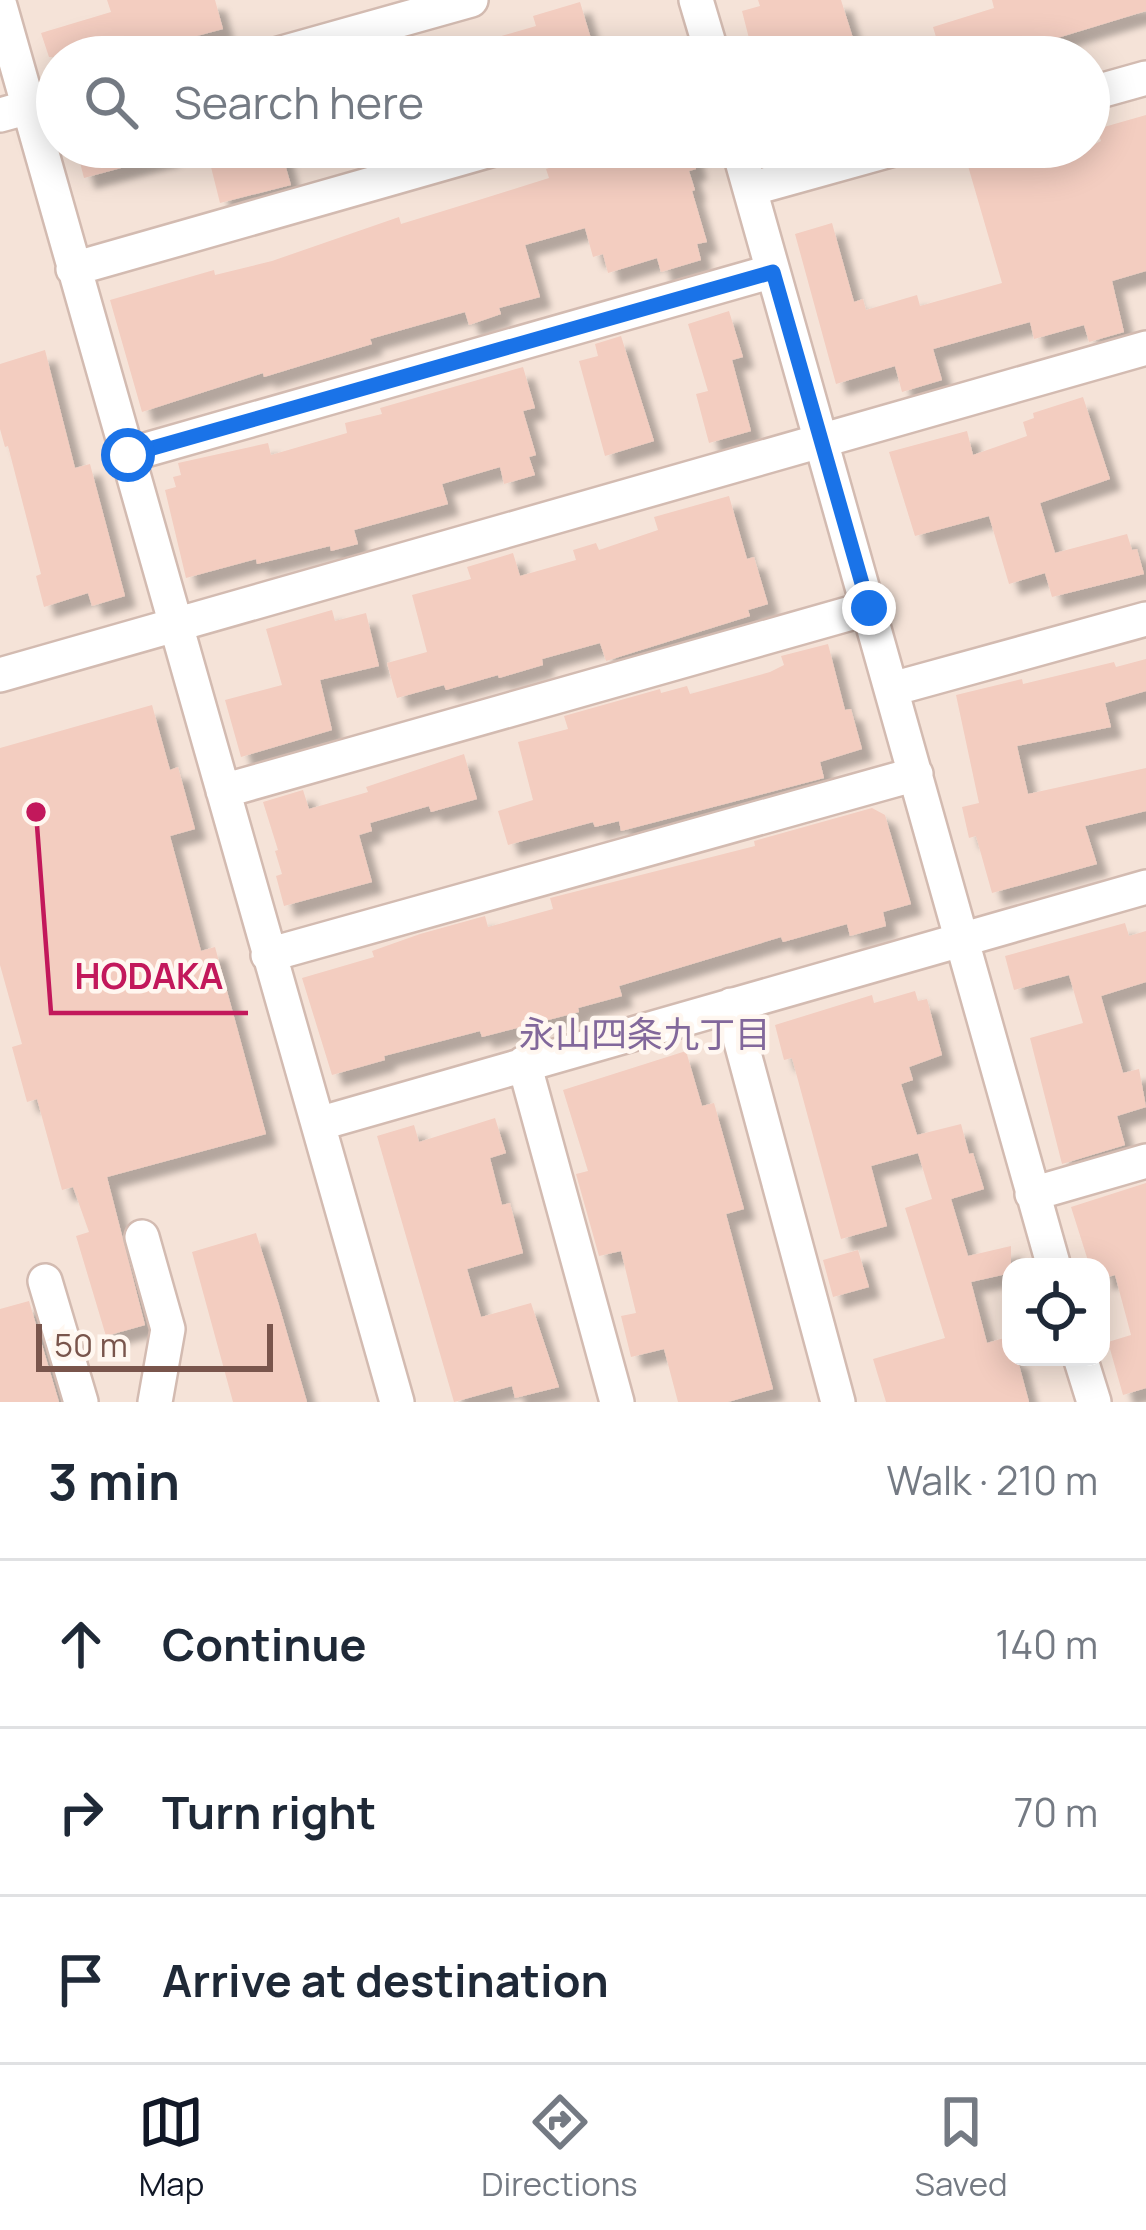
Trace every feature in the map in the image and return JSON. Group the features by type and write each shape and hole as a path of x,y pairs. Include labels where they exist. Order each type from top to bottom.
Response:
{"street":[{"path":"343,36 471,0"},
{"path":"696,0 706,36"},
{"path":"0,6 30,115"},
{"path":"1110,88 1146,78"},
{"path":"45,168 397,1402"},
{"path":"73,269 427,168"},
{"path":"744,168 1051,1258"},
{"path":"750,189 826,168"},
{"path":"128,455 773,272"},
{"path":"0,675 1146,348"},
{"path":"224,791 869,608"},
{"path":"892,689 1146,620"},
{"path":"268,955 916,774"},
{"path":"318,1124 1146,887"},
{"path":"731,1005 838,1402"},
{"path":"524,1063 617,1402"},
{"path":"1032,1193 1146,1161"},
{"path":"142,1238 167,1329 155,1402"},
{"path":"45,1281 81,1402"},
{"path":"1084,1366 1094,1402"}],"shaded area":[{"path":"0,0 1146,0 1146,1402 0,1402"}],"building":[{"path":"107,0 215,0 223,29 197,36 41,33 111,12"},
{"path":"758,0 841,0 852,36 748,36 742,11 760,6"},
{"path":"992,0 1146,0 1146,11 1064,36 936,36 933,27 994,8"},
{"path":"580,2 590,36 501,36 536,26 533,16"},
{"path":"1146,115 1146,271 1112,281 1124,332 1089,342 1084,325 1034,339 1030,322 933,349 942,380 902,392 895,366 836,384 795,234 832,223 854,302 863,299 866,310 917,295 920,306 1002,283 969,168 1110,168 1110,125"},
{"path":"81,168 121,168 84,178"},
{"path":"211,168 286,168 291,185 220,203"},
{"path":"696,168 689,171 692,191 707,242 697,244 701,260 661,272 657,258 608,273 603,254 593,257 585,228 525,245 540,297 499,308 501,314 469,325 465,312 142,412 110,300 214,270 215,275 272,261 399,217 401,224 549,178 546,169"},
{"path":"729,311 743,357 732,360 751,431 709,443 696,394 708,391 688,324"},
{"path":"621,336 654,441 605,456 579,361 598,356 595,344"},
{"path":"45,350 75,468 90,464 125,596 92,606 88,593 44,607 36,576 41,574 0,429 0,364"},
{"path":"523,367 535,408 523,411 536,455 529,457 535,475 504,484 500,467 442,484 448,504 354,530 358,544 257,564 256,559 186,578 165,490 176,487 173,477 181,475 178,463 268,443 271,455 347,433 345,423 382,414 380,408"},
{"path":"1083,397 1110,479 1040,503 1055,553 1127,534 1144,574 1052,597 1045,573 1009,584 989,516 915,536 889,452 967,431 973,455 1027,436 1023,422 1034,418 1033,413"},
{"path":"729,496 747,559 754,557 768,604 748,610 750,616 606,661 600,643 542,659 543,665 499,678 446,690 444,685 397,698 387,663 427,652 412,595 471,579 467,567 513,553 520,576 576,560 573,550 596,543 599,550 658,530 654,517"},
{"path":"332,610 335,621 366,613 379,666 320,680 332,730 241,757 225,700 282,685 266,629"},
{"path":"828,644 845,710 851,709 862,749 820,762 824,778 621,831 619,821 595,827 593,822 508,845 498,811 533,800 518,742 568,729 564,716 660,689 661,693 687,686 690,694 770,672 784,665 781,656"},
{"path":"1146,659 1146,691 1105,703 1111,727 1017,746 1028,794 1146,768 1146,811 1085,826 1097,864 992,893 976,836 969,838 962,807 979,803 956,695"},
{"path":"152,705 170,770 178,767 195,829 170,836 201,951 215,947 266,1134 107,1177 145,1325 106,1336 76,1236 89,1232 73,1187 62,1190 37,1099 27,1102 12,1047 22,1044 0,965 0,748"},
{"path":"464,754 477,799 431,812 429,806 370,823 372,831 359,835 372,882 284,906 276,876 282,874 278,850 263,802 303,790 309,809 368,792 366,787"},
{"path":"872,808 885,815 911,904 883,912 886,926 850,936 847,924 783,942 781,937 619,986 622,996 578,1008 579,1012 482,1037 480,1031 332,1075 302,978 374,957 372,951 420,934 485,916 488,927 553,909 550,898 755,846 754,841"},
{"path":"1125,923 1129,936 1146,931 1146,982 1101,996 1123,1073 1139,1069 1146,1107 1117,1116 1125,1145 1062,1164 1030,1038 1083,1023 1069,975 1014,990 1005,956"},
{"path":"915,991 918,1001 927,999 942,1055 909,1067 913,1080 901,1084 917,1135 961,1124 969,1154 973,1153 984,1189 951,1199 968,1256 1011,1246 1011,1258 1002,1258 1002,1275 971,1282 987,1343 1002,1339 1002,1366 1019,1366 1029,1402 886,1402 873,1359 945,1338 905,1208 932,1199 918,1153 871,1166 887,1226 841,1239 792,1058 784,1060 775,1025 872,995 874,1003"},
{"path":"686,1051 702,1106 714,1103 744,1209 726,1214 773,1389 728,1402 678,1402 664,1349 631,1357 621,1316 636,1313 621,1251 599,1256 576,1174 588,1171 563,1090"},
{"path":"495,1118 506,1153 490,1158 502,1205 510,1203 523,1253 467,1269 481,1317 531,1303 559,1387 515,1398 512,1386 454,1402 377,1136 414,1125 419,1142"},
{"path":"1146,1183 1146,1388 1123,1395 1110,1341 1131,1335 1115,1275 1110,1276 1110,1258 1087,1258 1071,1207"},
{"path":"256,1233 307,1402 233,1402 192,1252"},
{"path":"858,1250 869,1287 833,1297 823,1260"},
{"path":"29,1301 59,1402 0,1402 0,1309"}],"place":[{"name":"HODAKA","path":"36,812"}],"district":[{"name":"永山四条九丁目","path":"645,1034"}],"route":[{"path":"128,455 773,272 869,608"}]}
